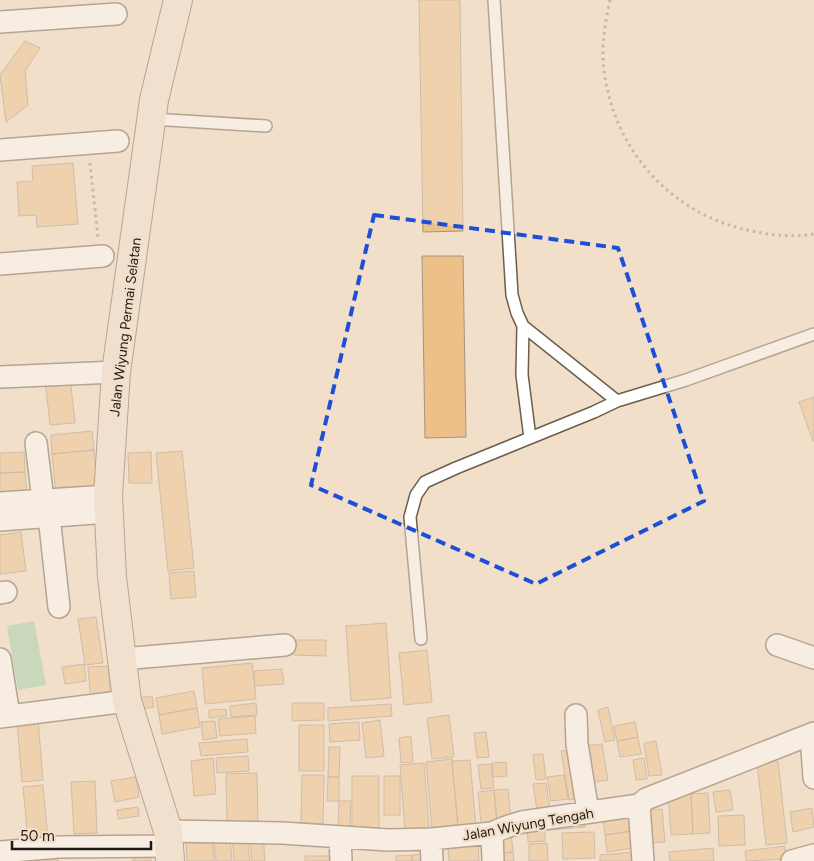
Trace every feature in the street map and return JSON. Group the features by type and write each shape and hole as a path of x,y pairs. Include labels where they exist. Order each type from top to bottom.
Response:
{"street":[{"name":"Jalan Wiyung Permai Selatan","path":"169,846 127,701 112,577 96,503 154,100 178,0"},
{"path":"0,22 116,14"},
{"path":"0,150 118,141"},
{"path":"0,264 102,256"},
{"path":"0,377 116,372"},
{"path":"36,443 59,607"},
{"path":"0,503 46,508"},
{"path":"0,520 46,508 96,503"},
{"path":"777,645 814,658"},
{"path":"122,659 285,646"},
{"path":"0,659 4,716 127,701"},
{"path":"576,715 577,744 588,812"},
{"path":"812,734 814,778"},
{"name":"Jalan Wiyung Tengah","path":"0,852 60,854 169,846 282,832 340,837 431,840 492,833 522,822 638,805 646,799 812,734"},
{"path":"638,805 643,861"},
{"path":"492,833 493,861"},
{"path":"340,837 341,861"},
{"path":"431,840 432,861"},
{"path":"792,861 814,855"}],"lane":[{"path":"494,0 512,295 517,314 523,326 617,401"},
{"path":"152,120 266,126"},
{"path":"523,326 522,375 530,438"},
{"path":"421,639 410,517 416,495 425,482 617,401 686,380 814,334"}],"path":[{"path":"610,0 604,34 604,70 611,106 625,140 646,170 673,196 704,216 729,226 774,235 814,234"},
{"path":"87,143 102,256"}],"highlighted area":[{"path":"374,215 618,248 704,501 536,584 311,485"}],"green space":[{"path":"34,621 46,685 18,690 7,626"}],"building":[{"path":"419,0 460,0 463,231 423,232"},
{"path":"25,41 40,48 25,71 28,105 6,122 0,75"},
{"path":"73,163 78,224 37,227 36,215 19,216 17,182 33,181 32,166"},
{"path":"422,256 463,256 466,437 425,438"},
{"path":"70,377 75,423 50,425 45,380"},
{"path":"814,397 814,441 813,441 799,402"},
{"path":"92,431 94,450 52,454 51,435"},
{"path":"94,450 97,490 56,494 52,454"},
{"path":"182,451 194,568 168,571 156,453"},
{"path":"24,452 25,472 0,473 0,453"},
{"path":"151,452 152,483 129,483 128,453"},
{"path":"25,472 27,494 0,496 0,473"},
{"path":"21,532 26,571 0,574 0,535"},
{"path":"194,571 196,597 171,599 169,573"},
{"path":"96,617 103,663 85,665 78,619"},
{"path":"386,623 391,698 351,701 346,626"},
{"path":"294,640 326,640 326,656 294,655"},
{"path":"427,650 432,702 404,705 399,653"},
{"path":"252,663 256,699 205,704 202,668"},
{"path":"84,664 86,681 65,684 62,667"},
{"path":"108,666 111,701 91,702 88,667"},
{"path":"282,669 284,684 255,686 254,671"},
{"path":"194,691 197,708 159,715 156,698"},
{"path":"152,696 154,707 135,710 133,699"},
{"path":"256,703 257,715 231,717 230,706"},
{"path":"292,703 324,703 324,720 292,721"},
{"path":"391,704 392,716 328,721 328,708"},
{"path":"608,707 615,740 605,742 598,710"},
{"path":"197,708 200,727 162,734 159,715"},
{"path":"226,709 227,716 209,718 209,710"},
{"path":"449,715 454,757 432,759 427,718"},
{"path":"255,716 256,733 220,736 218,719"},
{"path":"38,719 43,780 22,782 17,721"},
{"path":"380,720 384,756 366,758 362,723"},
{"path":"215,721 217,738 203,740 201,722"},
{"path":"359,722 360,740 330,742 329,724"},
{"path":"635,722 638,737 617,741 614,726"},
{"path":"299,725 324,725 324,771 299,771"},
{"path":"486,732 489,757 477,758 474,733"},
{"path":"411,736 413,762 401,763 399,738"},
{"path":"638,737 641,754 620,757 617,741"},
{"path":"247,739 248,752 201,756 199,743"},
{"path":"656,741 662,775 649,776 644,743"},
{"path":"602,744 608,780 591,782 585,746"},
{"path":"329,747 340,747 339,777 328,777"},
{"path":"578,748 585,797 569,800 561,751"},
{"path":"543,754 546,779 536,780 533,755"},
{"path":"248,756 249,771 217,773 216,758"},
{"path":"213,758 216,794 194,796 191,761"},
{"path":"644,758 647,779 636,780 633,760"},
{"path":"452,759 458,828 432,830 426,762"},
{"path":"470,760 476,827 458,828 452,761"},
{"path":"778,761 787,843 766,845 757,763"},
{"path":"506,762 507,776 493,777 492,763"},
{"path":"424,763 429,829 405,831 400,765"},
{"path":"491,764 494,788 481,789 478,765"},
{"path":"257,773 258,822 227,823 226,774"},
{"path":"302,775 324,775 323,824 301,823"},
{"path":"564,775 568,799 551,801 547,777"},
{"path":"352,776 379,776 379,828 352,828"},
{"path":"384,776 400,776 400,815 384,815"},
{"path":"136,777 139,797 115,802 111,781"},
{"path":"328,777 339,777 339,801 327,801"},
{"path":"95,781 97,833 74,834 71,782"},
{"path":"546,783 550,809 537,810 533,784"},
{"path":"43,785 48,840 28,842 23,787"},
{"path":"508,789 511,820 497,822 494,790"},
{"path":"494,790 497,822 481,823 478,792"},
{"path":"730,790 733,810 716,812 713,792"},
{"path":"708,793 710,833 693,834 691,794"},
{"path":"691,794 693,834 671,835 668,795"},
{"path":"339,801 351,801 350,828 338,828"},
{"path":"138,807 139,816 118,819 117,810"},
{"path":"812,808 814,827 793,832 790,812"},
{"path":"629,809 632,831 605,835 602,813"},
{"path":"662,809 665,842 649,843 646,811"},
{"path":"744,815 745,845 719,846 718,816"},
{"path":"584,817 585,827 550,830 550,819"},
{"path":"527,822 545,822 545,841 528,842"},
{"path":"632,831 634,848 607,852 605,835"},
{"path":"594,832 595,858 563,859 562,833"},
{"path":"511,834 513,852 498,853 496,836"},
{"path":"247,835 250,861 234,861 232,836"},
{"path":"263,835 265,861 252,861 250,836"},
{"path":"212,838 214,861 187,861 186,840"},
{"path":"230,840 232,861 216,861 214,842"},
{"path":"478,842 479,861 449,861 448,844"},
{"path":"547,843 548,861 529,861 529,844"},
{"path":"785,846 786,859 746,861 745,851"},
{"path":"713,848 714,861 670,861 669,852"},
{"path":"513,852 514,861 498,861 498,853"},
{"path":"634,852 635,861 600,861 600,855"},
{"path":"426,854 427,861 412,861 412,855"},
{"path":"412,855 412,861 396,861 396,856"},
{"path":"151,856 151,861 133,861 133,858"},
{"path":"305,856 333,856 333,861 305,861"},
{"path":"58,857 58,861 25,861 25,860"}]}
